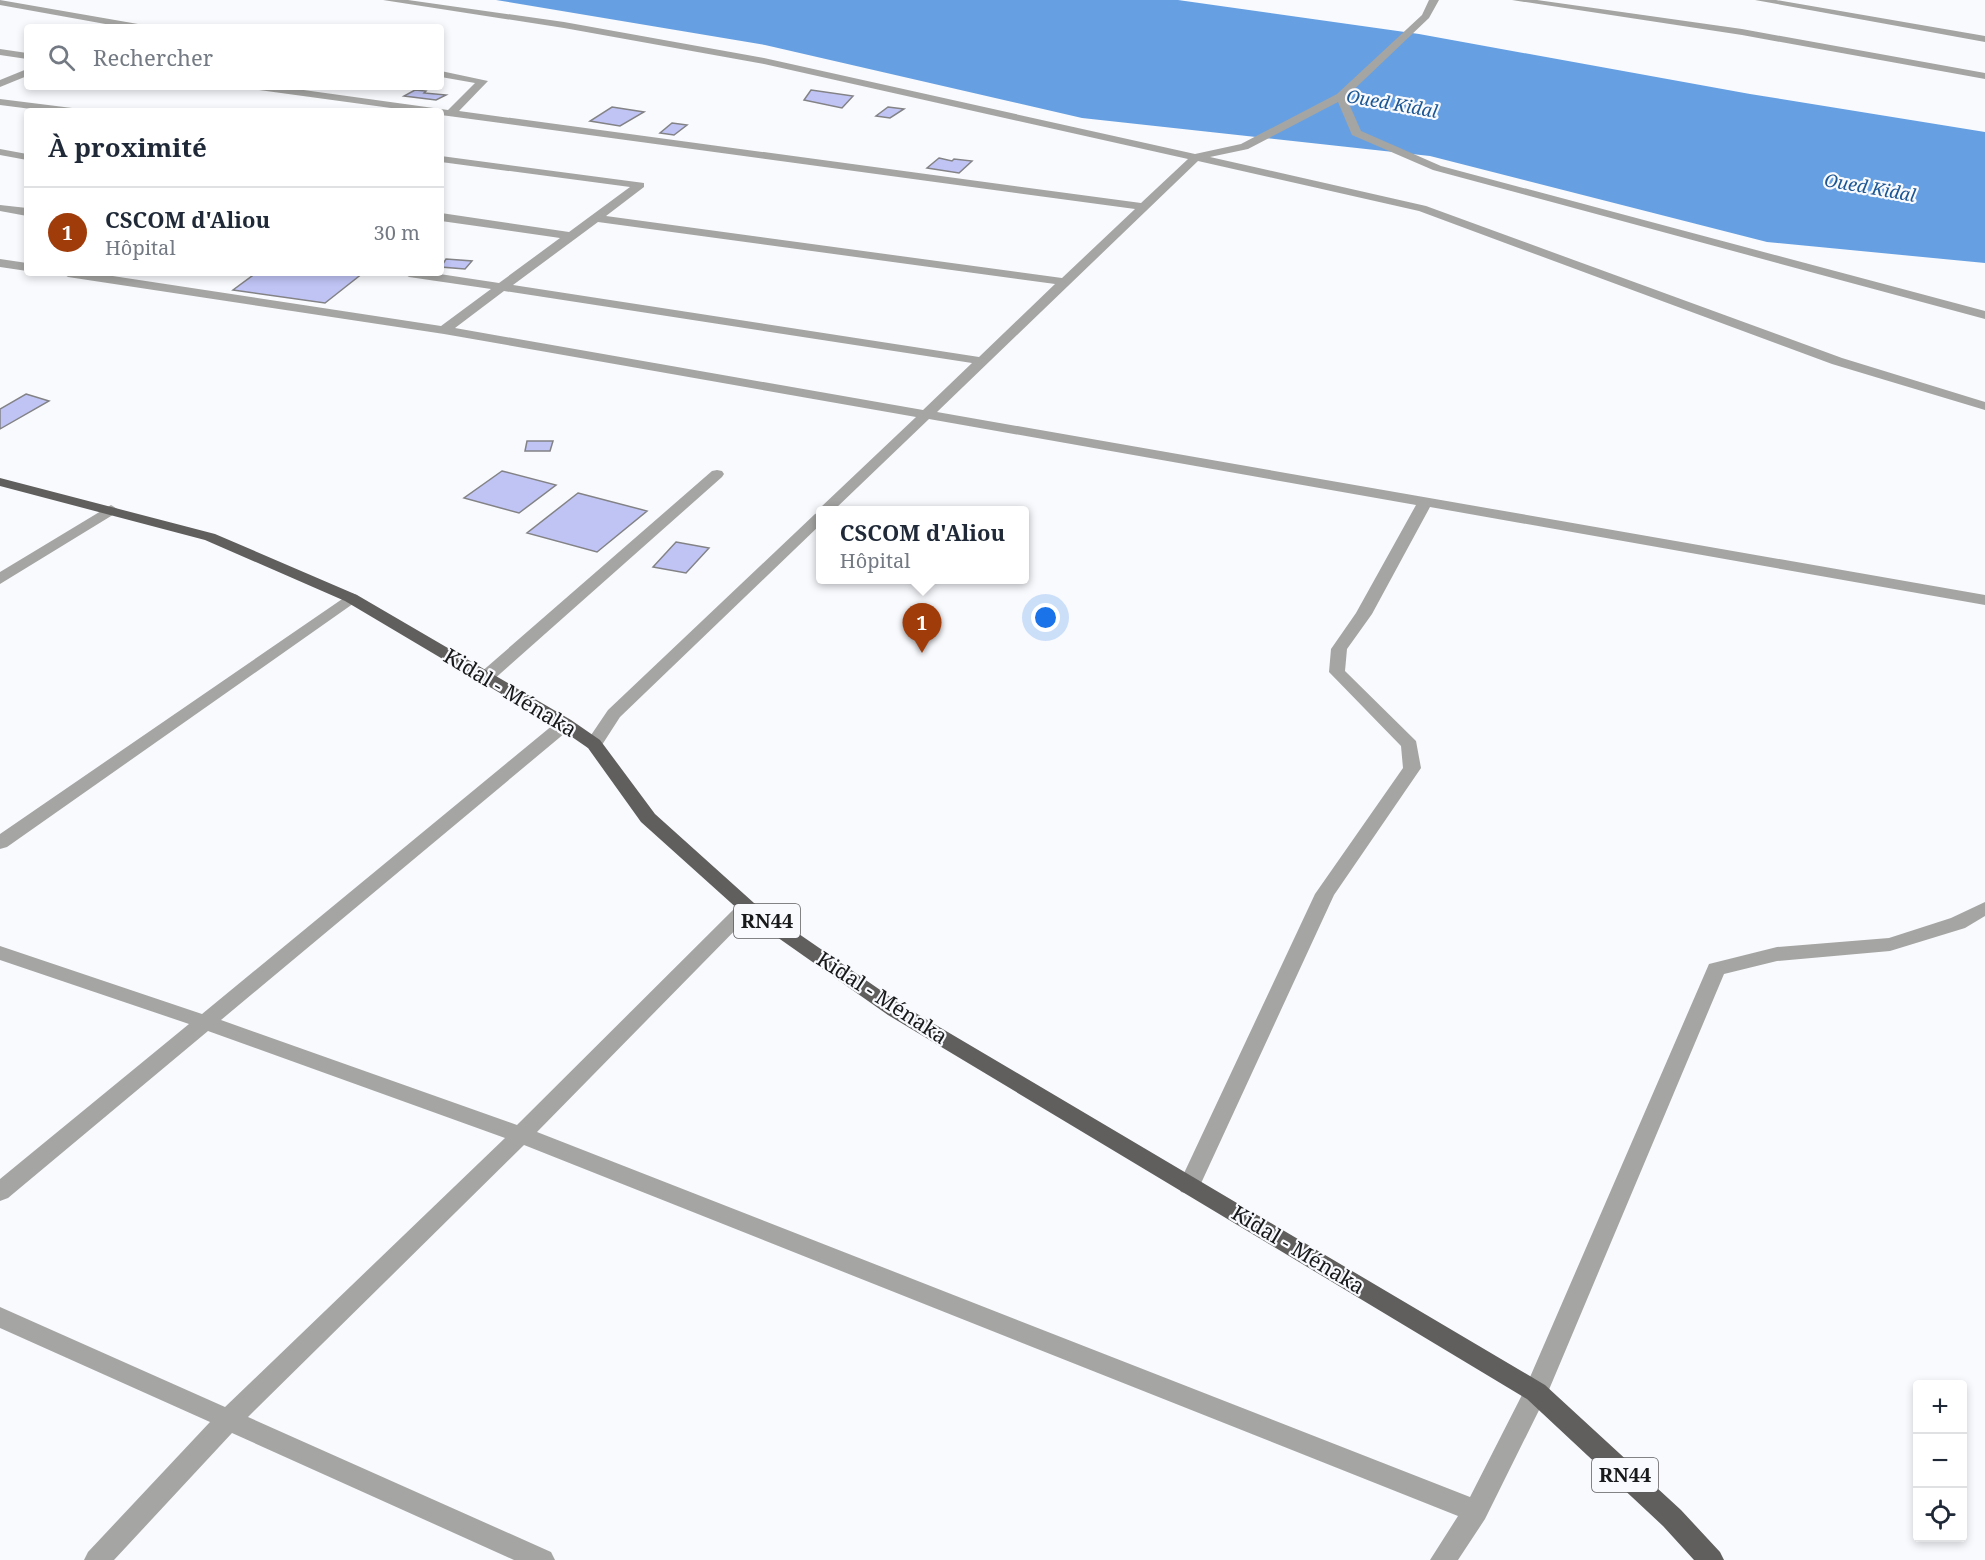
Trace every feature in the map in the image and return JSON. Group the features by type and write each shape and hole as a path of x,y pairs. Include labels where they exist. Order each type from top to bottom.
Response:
{"main road":[{"name":"Kidal - Ménaka","path":"0,482 210,537 351,598 565,724 594,744 648,818 747,907 896,1010 1536,1392 1672,1518 1711,1560"}],"street":[{"path":"388,0 564,25 764,62 1422,207 1837,361 1985,406"},
{"path":"830,506 1196,157 1244,147 1341,96 1426,16 1434,0"},
{"path":"1517,0 1742,32 1985,76"},
{"path":"1760,0 1985,39"},
{"path":"0,2 120,24"},
{"path":"0,52 24,56"},
{"path":"0,84 24,73"},
{"path":"444,74 483,81 446,112"},
{"path":"281,90 414,108"},
{"path":"1341,96 1356,133 1437,168 1985,315"},
{"path":"0,102 48,108"},
{"path":"446,112 1144,207"},
{"path":"0,153 24,157"},
{"path":"444,159 640,185 444,330"},
{"path":"0,208 24,212"},
{"path":"444,217 570,236"},
{"path":"595,218 1065,282"},
{"path":"0,263 24,267"},
{"path":"88,276 444,330 1985,600"},
{"path":"428,276 982,362"},
{"path":"486,677 717,474"},
{"path":"1189,1186 1325,894 1412,768 1410,745 1337,672 1339,649 1364,614 1425,502"},
{"path":"0,579 111,510"},
{"path":"594,744 615,714 816,521"},
{"path":"0,843 351,598"},
{"path":"0,1192 207,1023 565,724"},
{"path":"97,1560 228,1420 521,1135 747,907"},
{"path":"1443,1560 1476,1511 1536,1392 1716,969 1777,954 1890,944 1958,923 1985,908"},
{"path":"0,953 207,1023 521,1135 1476,1511"},
{"path":"0,1317 542,1560"}],"water":[{"name":"Oued Kidal","path":"496,0 1178,0 1419,34 1750,94 1985,132 1985,263 1767,242 1430,156 1082,118 765,45"}],"building":[{"path":"415,90 446,95 436,100 404,96"},
{"path":"811,90 853,96 842,108 804,100"},
{"path":"612,107 644,112 620,126 590,121"},
{"path":"888,107 904,109 890,118 876,116"},
{"path":"672,123 687,125 674,135 660,133"},
{"path":"939,158 952,161 954,159 972,161 959,173 927,168"},
{"path":"446,259 472,261 465,269 444,267"},
{"path":"252,276 359,276 325,303 233,290"},
{"path":"26,394 49,401 0,429 0,409"},
{"path":"527,441 553,441 550,451 525,451"},
{"path":"502,471 556,485 519,513 464,498"},
{"path":"578,493 647,511 597,552 527,533"},
{"path":"676,542 709,548 686,573 653,567"}],"place":[{"name":"CSCOM d'Aliou","path":"922,653"}]}
